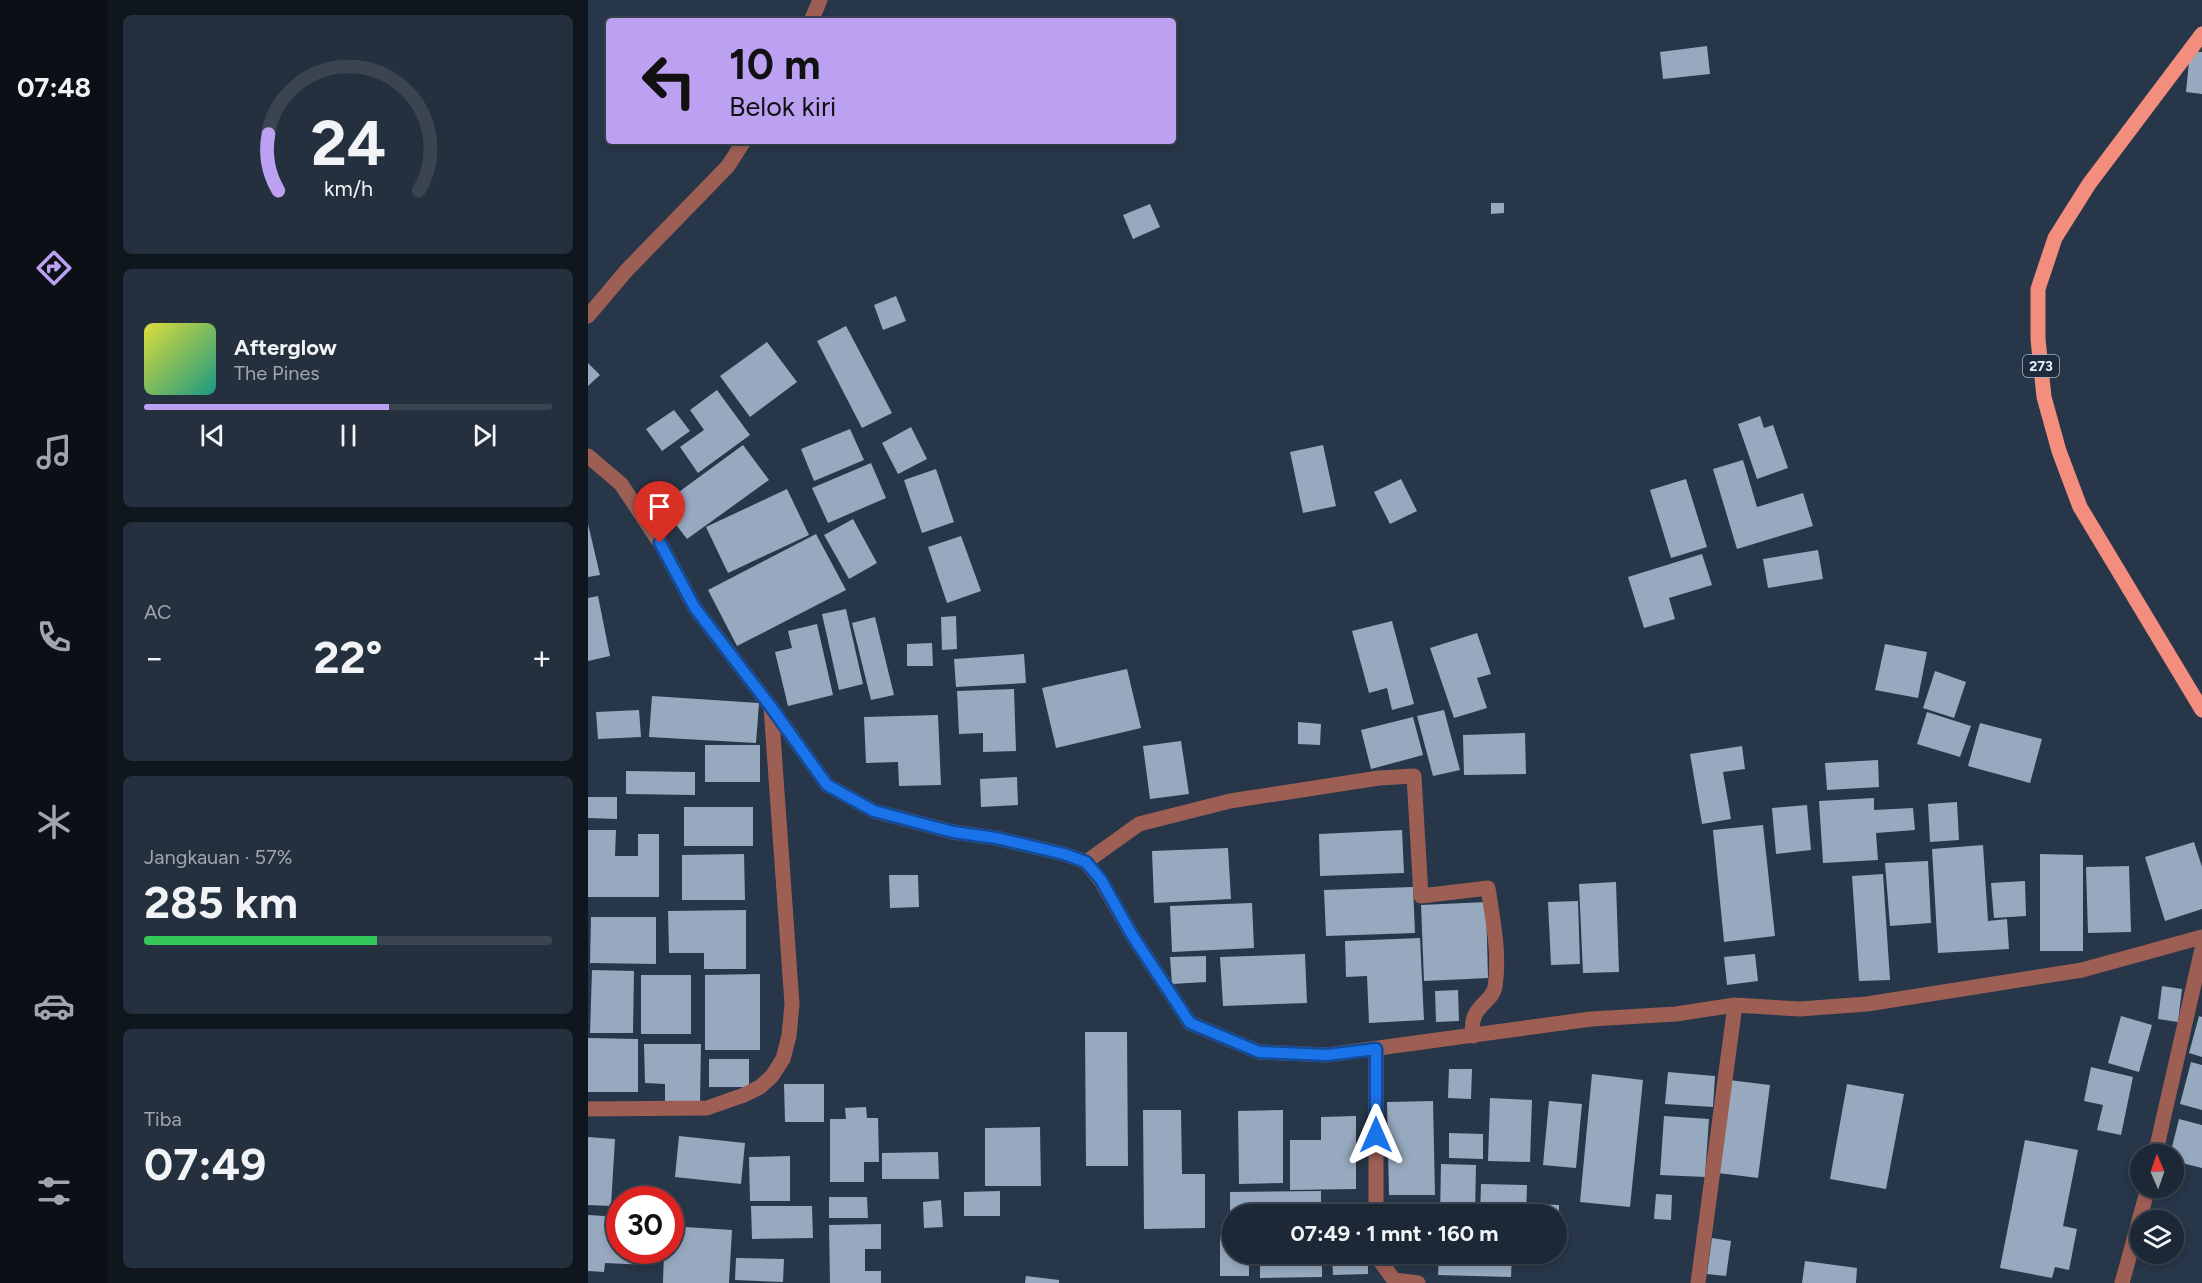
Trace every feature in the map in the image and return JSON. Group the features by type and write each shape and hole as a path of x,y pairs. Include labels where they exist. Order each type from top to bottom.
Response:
{"main road":[{"name":"273","path":"2202,34 2084,193 2055,238 2038,289 2038,339 2044,397 2059,451 2080,507 2202,710"}],"street":[{"path":"812,18 820,0"},
{"path":"588,316 626,271 728,166 742,144"},
{"path":"588,456 621,484 660,543 695,608 827,785 874,811 953,832 996,838 1064,854 1086,862 1101,880 1132,935 1190,1023 1259,1052 1327,1055 1592,1019 1676,1014 1735,1005 1800,1009 1867,1004 2082,970 2202,937"},
{"path":"588,1109 707,1108 760,1087 772,1076 783,1059 789,1036 792,1004 771,707"},
{"path":"1086,862 1139,824 1150,821 1230,801 1379,778 1414,776 1421,896 1488,888 1497,947 1495,990 1477,1009 1472,1026 1473,1036"},
{"path":"2158,1144 2202,949"},
{"path":"1698,1283 1735,1005"},
{"path":"1376,1049 1376,1204"},
{"path":"2122,1283 2145,1198"},
{"path":"1382,1264 1394,1280 1418,1283"}],"building":[{"path":"1707,46 1710,74 1663,79 1660,52"},
{"path":"2190,51 2202,52 2202,94 2186,92"},
{"path":"1491,203 1504,203 1504,213 1491,214"},
{"path":"1150,204 1160,227 1133,239 1123,215"},
{"path":"896,296 906,321 883,330 874,305"},
{"path":"846,326 892,413 862,428 817,341"},
{"path":"767,342 797,382 750,417 720,376"},
{"path":"588,363 600,375 588,386"},
{"path":"717,390 750,435 698,473 680,447 704,430 690,410"},
{"path":"674,410 690,431 662,451 646,429"},
{"path":"1760,416 1764,428 1773,425 1788,468 1757,479 1738,424"},
{"path":"911,427 927,459 898,474 882,443"},
{"path":"850,429 864,460 814,481 801,449"},
{"path":"743,445 769,480 687,539 661,505"},
{"path":"1323,445 1336,506 1303,513 1290,452"},
{"path":"1743,460 1757,507 1803,493 1813,526 1737,549 1713,469"},
{"path":"871,463 886,498 828,523 812,488"},
{"path":"936,469 954,522 922,533 904,480"},
{"path":"1401,479 1417,511 1390,524 1374,492"},
{"path":"1686,479 1707,547 1671,558 1650,490"},
{"path":"787,489 809,535 728,573 706,527"},
{"path":"853,519 877,563 849,579 824,535"},
{"path":"588,524 600,575 588,577"},
{"path":"816,534 846,590 737,646 708,590"},
{"path":"961,536 981,591 947,603 928,547"},
{"path":"1818,550 1823,579 1768,588 1763,559"},
{"path":"1702,554 1712,585 1669,598 1675,619 1644,628 1628,577"},
{"path":"598,596 610,656 588,661 588,598"},
{"path":"846,609 863,684 839,690 822,614"},
{"path":"956,616 957,649 942,650 941,617"},
{"path":"875,617 894,695 871,700 852,623"},
{"path":"1392,621 1414,704 1392,710 1387,688 1369,693 1352,631"},
{"path":"817,624 833,695 788,706 775,652 792,648 788,631"},
{"path":"1477,633 1491,674 1477,678 1487,708 1454,718 1430,648"},
{"path":"932,643 933,666 907,666 907,644"},
{"path":"1885,644 1927,652 1918,698 1875,690"},
{"path":"1024,654 1026,683 956,687 954,659"},
{"path":"1127,669 1141,728 1056,748 1042,688"},
{"path":"1935,671 1966,682 1954,718 1923,708"},
{"path":"1014,689 1016,751 983,752 983,733 959,734 957,691"},
{"path":"652,696 759,703 756,743 649,737"},
{"path":"639,710 641,737 598,739 596,712"},
{"path":"1444,710 1460,770 1433,776 1417,716"},
{"path":"1927,712 1971,726 1960,757 1917,744"},
{"path":"938,715 941,785 899,786 898,762 866,763 864,717"},
{"path":"1413,717 1423,755 1371,769 1361,730"},
{"path":"1298,722 1321,724 1320,745 1298,744"},
{"path":"1980,723 2042,739 2030,783 1968,766"},
{"path":"1525,733 1526,774 1464,775 1463,735"},
{"path":"1181,741 1189,794 1150,799 1143,746"},
{"path":"705,745 760,745 760,782 705,782"},
{"path":"1742,746 1745,769 1723,772 1731,819 1702,824 1690,754"},
{"path":"1878,760 1879,787 1827,790 1825,763"},
{"path":"626,771 695,772 695,795 626,794"},
{"path":"1017,777 1018,805 981,807 980,779"},
{"path":"588,797 617,797 617,819 588,818"},
{"path":"1874,798 1874,810 1913,808 1915,830 1876,833 1878,860 1823,863 1819,801"},
{"path":"1957,802 1959,840 1930,842 1928,804"},
{"path":"1807,805 1811,850 1776,854 1772,808"},
{"path":"684,807 753,807 753,846 684,846"},
{"path":"1763,825 1775,936 1724,942 1713,830"},
{"path":"588,830 616,830 615,856 638,856 638,834 659,834 659,897 588,897"},
{"path":"1402,830 1404,873 1320,876 1319,834"},
{"path":"2194,842 2202,867 2202,909 2165,921 2145,857"},
{"path":"1983,845 1988,921 2007,919 2009,949 1938,953 1932,849"},
{"path":"1228,848 1231,899 1154,903 1152,851"},
{"path":"744,854 745,900 682,900 682,855"},
{"path":"2040,854 2083,855 2083,951 2040,951"},
{"path":"1928,861 1931,923 1890,926 1885,863"},
{"path":"2129,866 2131,932 2088,933 2086,867"},
{"path":"1883,874 1890,980 1859,981 1852,876"},
{"path":"889,875 918,875 919,907 890,908"},
{"path":"2025,881 2026,916 1994,918 1991,883"},
{"path":"1616,882 1619,972 1583,973 1579,884"},
{"path":"1413,887 1415,933 1326,936 1324,890"},
{"path":"1578,901 1580,964 1551,965 1548,902"},
{"path":"1486,902 1488,978 1424,981 1421,905"},
{"path":"1252,903 1254,948 1172,952 1170,906"},
{"path":"746,910 746,969 704,969 704,953 669,953 668,911"},
{"path":"591,917 656,917 656,964 590,963"},
{"path":"1420,938 1424,1020 1369,1023 1367,976 1346,977 1345,941"},
{"path":"1305,954 1307,1003 1223,1006 1220,957"},
{"path":"1755,954 1758,981 1727,985 1724,957"},
{"path":"1206,956 1206,982 1172,984 1170,957"},
{"path":"592,970 634,971 633,1033 590,1033"},
{"path":"760,974 760,1050 705,1050 705,975"},
{"path":"641,975 691,975 691,1034 641,1034"},
{"path":"2162,986 2182,989 2178,1022 2158,1019"},
{"path":"1458,990 1459,1021 1436,1022 1435,991"},
{"path":"2121,1016 2152,1025 2139,1072 2108,1063"},
{"path":"2199,1016 2202,1017 2202,1057 2189,1053"},
{"path":"1085,1032 1127,1032 1128,1166 1086,1166"},
{"path":"588,1038 638,1039 638,1092 588,1092"},
{"path":"644,1044 701,1044 700,1103 665,1103 665,1084 645,1083"},
{"path":"709,1059 749,1059 749,1087 709,1087"},
{"path":"2191,1062 2202,1065 2202,1110 2180,1104"},
{"path":"2091,1067 2133,1077 2121,1135 2097,1130 2103,1105 2084,1101"},
{"path":"1449,1069 1472,1069 1471,1099 1448,1098"},
{"path":"1668,1072 1715,1076 1713,1107 1665,1104"},
{"path":"1592,1074 1643,1080 1630,1207 1580,1202"},
{"path":"1729,1080 1770,1085 1758,1178 1718,1173"},
{"path":"784,1084 824,1084 824,1122 785,1122"},
{"path":"1847,1084 1904,1094 1886,1189 1830,1179"},
{"path":"1490,1098 1532,1100 1530,1162 1488,1161"},
{"path":"1433,1101 1435,1195 1389,1195 1387,1102"},
{"path":"1549,1101 1582,1104 1576,1168 1543,1165"},
{"path":"866,1107 867,1118 878,1118 879,1162 864,1162 864,1182 830,1182 830,1119 846,1119 845,1108"},
{"path":"1143,1110 1181,1110 1182,1174 1205,1174 1205,1228 1144,1229"},
{"path":"1283,1110 1283,1183 1239,1184 1238,1111"},
{"path":"1356,1116 1356,1189 1290,1190 1290,1140 1321,1140 1321,1117"},
{"path":"1664,1116 1709,1119 1705,1177 1660,1175"},
{"path":"2179,1119 2202,1125 2202,1168 2184,1164 2184,1144 2173,1144"},
{"path":"1040,1127 1041,1186 985,1186 985,1128"},
{"path":"1449,1133 1483,1134 1483,1159 1449,1158"},
{"path":"679,1136 745,1143 741,1184 675,1177"},
{"path":"588,1137 615,1139 612,1186 606,1186 606,1206 588,1205"},
{"path":"2025,1140 2078,1150 2063,1226 2077,1229 2069,1270 2055,1267 2052,1278 2000,1268"},
{"path":"938,1152 939,1179 882,1179 882,1153"},
{"path":"790,1156 790,1201 750,1201 749,1157"},
{"path":"1441,1164 1476,1165 1475,1204 1440,1204"},
{"path":"1481,1184 1527,1185 1526,1204 1480,1204"},
{"path":"1000,1191 1000,1216 964,1216 964,1192"},
{"path":"1321,1191 1321,1204 1230,1204 1230,1192"},
{"path":"1656,1194 1672,1195 1671,1220 1654,1219"},
{"path":"829,1197 867,1197 868,1218 829,1218"},
{"path":"941,1200 943,1227 924,1228 923,1202"},
{"path":"751,1206 812,1206 813,1238 752,1239"},
{"path":"588,1215 606,1216 604,1272 588,1271"},
{"path":"881,1224 881,1249 865,1249 865,1271 881,1271 881,1283 830,1283 829,1225"},
{"path":"684,1227 732,1230 729,1283 663,1283 664,1264 684,1264"},
{"path":"1220,1236 1222,1236 1222,1264 1249,1264 1249,1276 1220,1276"},
{"path":"1712,1238 1731,1241 1726,1276 1707,1274"},
{"path":"736,1258 784,1259 783,1282 735,1280"},
{"path":"1805,1261 1857,1268 1856,1283 1802,1283"},
{"path":"1260,1264 1322,1264 1322,1277 1260,1278"},
{"path":"1332,1264 1368,1264 1368,1274 1333,1275"},
{"path":"1439,1264 1512,1264 1511,1277 1438,1275"},
{"path":"1026,1276 1059,1280 1059,1283 1025,1283"}],"route":[{"path":"660,543 695,608 827,785 874,811 953,832 996,838 1064,854 1086,862 1101,880 1132,935 1190,1023 1259,1052 1327,1055 1376,1049 1376,1135"}]}
